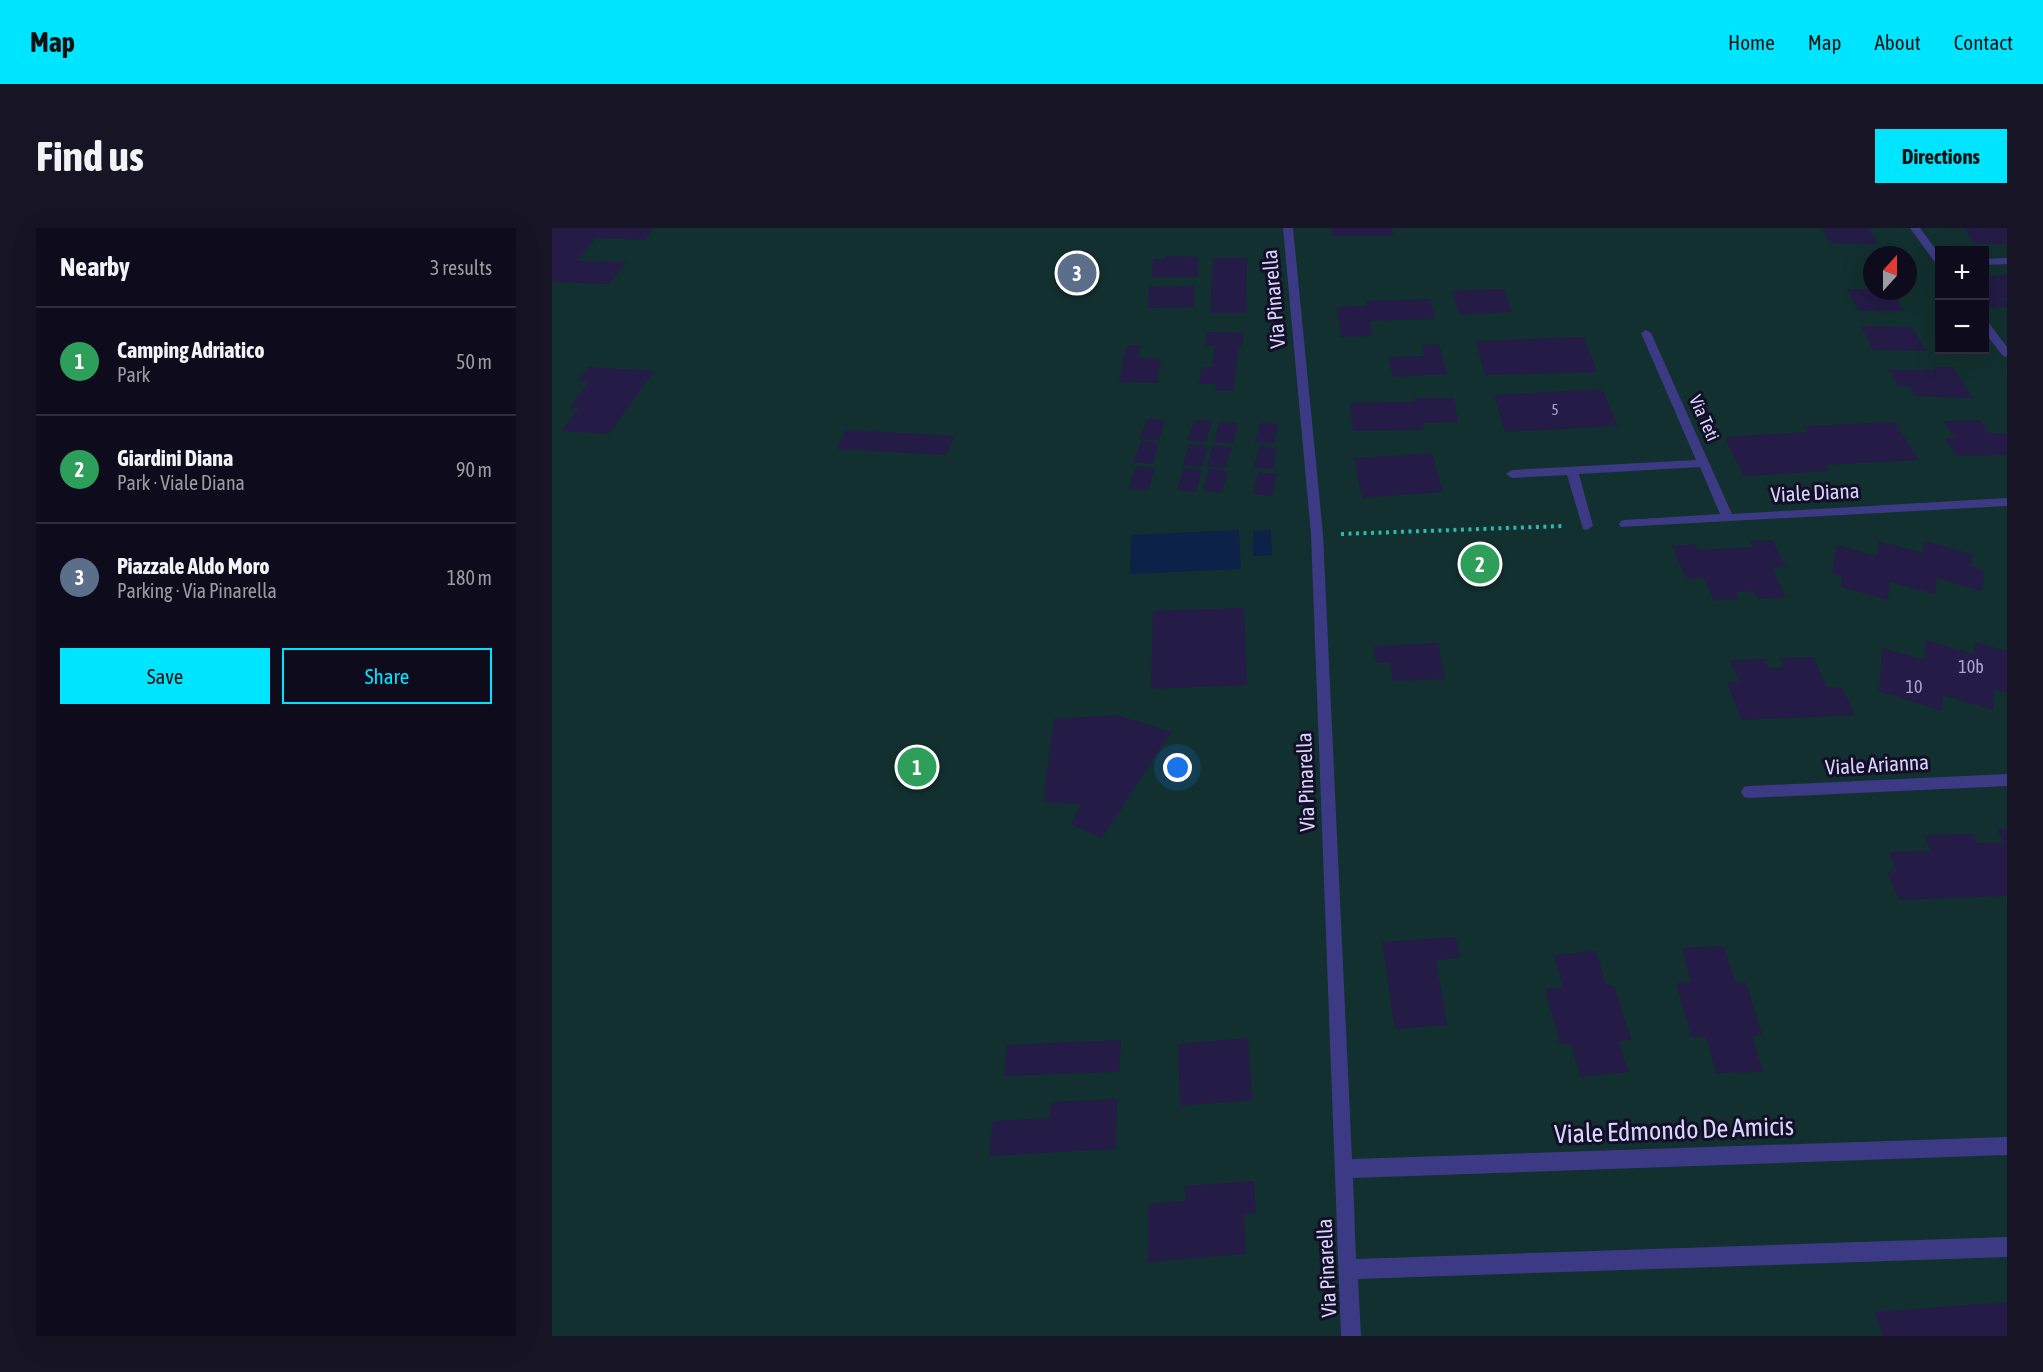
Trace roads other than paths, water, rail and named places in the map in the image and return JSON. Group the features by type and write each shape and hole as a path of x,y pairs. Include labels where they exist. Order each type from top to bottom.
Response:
{"street":[{"name":"Via Pinarella","path":"1288,228 1317,534 1347,1269 1352,1336"},
{"path":"1915,228 1935,256"},
{"path":"1989,262 2007,261"},
{"path":"1989,331 2007,354"},
{"name":"Via Teti","path":"1646,333 1728,518"},
{"path":"1512,474 1704,463"},
{"path":"1572,470 1587,526"},
{"name":"Viale Diana","path":"1625,524 2007,502"},
{"name":"Viale Arianna","path":"1749,792 2007,780"},
{"name":"Viale Edmondo De Amicis","path":"1343,1169 2007,1146"},
{"path":"1347,1269 2007,1247"}],"water":[{"path":"1239,530 1241,569 1130,574 1131,535"},
{"path":"1271,530 1272,555 1253,556 1253,531"}],"place":[{"name":"Piazzale Aldo Moro","path":"1077,273"},
{"name":"Giardini Diana","path":"1480,564"},
{"name":"Camping Adriatico","path":"917,767"}]}
